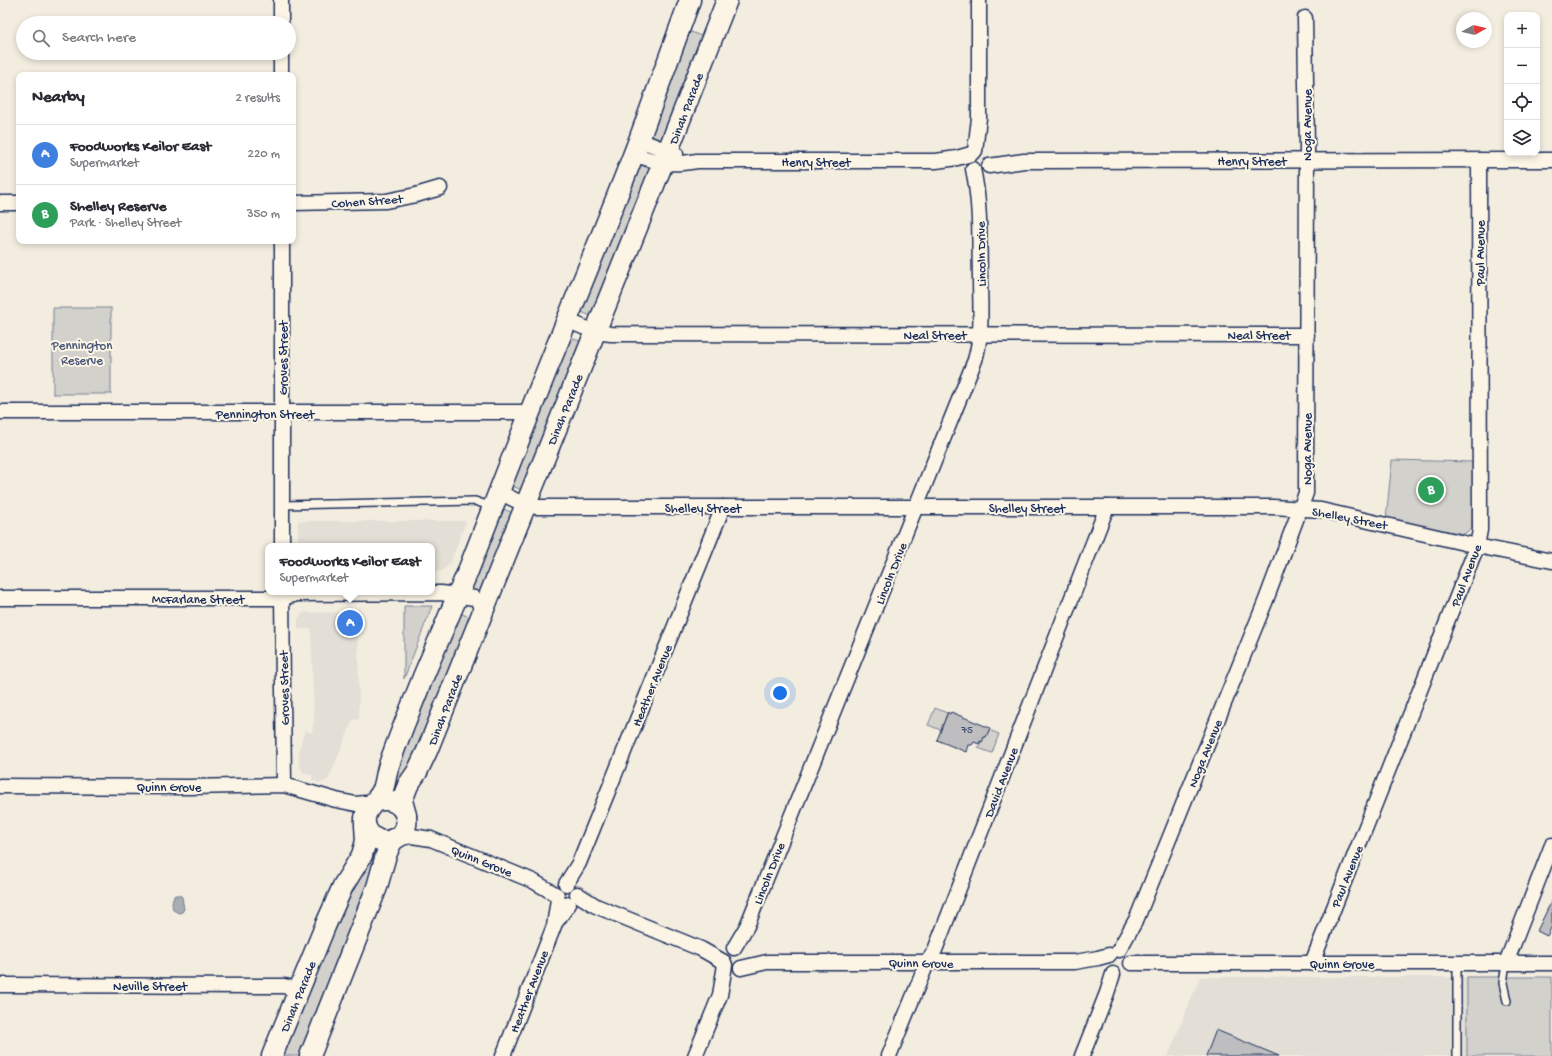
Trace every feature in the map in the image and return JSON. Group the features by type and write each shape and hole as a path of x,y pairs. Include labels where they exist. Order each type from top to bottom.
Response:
{"street":[{"path":"281,0 281,16"},
{"path":"394,839 387,841 380,840 373,837 368,832 365,824 366,811 376,802 383,789 388,768 401,731 458,594 636,147 690,0"},
{"name":"Dinah Parade","path":"406,816 402,800 408,785 417,772 427,751 727,0"},
{"name":"Lincoln Drive","path":"696,1056 975,360 980,334 979,210 977,186 980,161 979,0"},
{"name":"Noga Avenue","path":"1122,956 1266,600 1306,494 1306,18"},
{"path":"281,60 281,72"},
{"name":"Henry Street","path":"636,147 665,157 682,157 697,161 936,161 957,158 980,161 1552,160"},
{"name":"Paul Avenue","path":"1312,963 1477,546 1480,530 1479,160"},
{"name":"Cohen Street","path":"296,203 386,201 440,188"},
{"path":"0,204 16,204"},
{"name":"Groves Street","path":"282,244 282,543"},
{"name":"Neal Street","path":"566,320 595,332 611,334 1307,334"},
{"name":"Pennington Street","path":"0,412 530,412"},
{"name":"Shelley Street","path":"496,499 537,507 1273,506 1321,510 1477,546 1552,561"},
{"name":"Heather Avenue","path":"503,1056 579,863 723,507"},
{"name":"David Avenue","path":"889,1056 927,963 935,950 1107,507"},
{"name":"McFarlane Street","path":"435,593 458,594 474,598 478,601 482,611"},
{"name":"Groves Street","path":"282,595 284,785"},
{"name":"McFarlane Street","path":"0,598 282,595"},
{"name":"Quinn Grove","path":"0,786 189,787 284,785 336,800 356,804 376,802"},
{"path":"310,1056 377,887 386,855 394,839 404,830 406,816 403,808 398,803 384,799 376,802"},
{"name":"Quinn Grove","path":"336,800 365,824"},
{"name":"Quinn Grove","path":"406,816 415,826 431,839"},
{"name":"Dinah Parade","path":"272,1056 343,886 362,855 366,841 365,824"},
{"name":"Quinn Grove","path":"394,839 412,836 431,839 701,949 735,959 767,962 1075,962 1096,965 1110,972"},
{"path":"1506,963 1552,845"},
{"path":"1122,956 1130,967 1125,974 1117,976 1110,972 1106,962 1122,956"},
{"name":"Quinn Grove","path":"1075,962 1122,956 1312,963 1552,963"},
{"path":"1082,1056 1110,972"},
{"name":"Neville Street","path":"0,985 283,986 299,992"}],"lane":[{"path":"282,505 475,501 496,499"},
{"path":"1456,962 1457,1056"},
{"path":"1506,963 1503,983 1507,1001"}],"shaded area":[{"path":"298,521 466,521 450,564 442,571 435,571 435,543 298,543"},
{"path":"352,612 358,619 359,719 353,720 328,780 320,783 312,780 313,776 303,772 299,764 299,749 305,730 312,733 314,718 311,629 298,629 298,619 303,613"},
{"path":"175,895 180,895 182,897 184,909 179,913 173,910 172,900"},
{"path":"1200,977 1467,977 1467,1056 1168,1056"}],"green space":[{"path":"689,31 708,39 666,144 647,136"},
{"path":"637,163 655,171 595,318 577,310"},
{"name":"Pennington Reserve","path":"53,308 111,308 111,394 53,394"},
{"path":"567,336 585,343 525,491 507,484"},
{"path":"1392,460 1473,462 1472,528 1464,534 1386,519"},
{"path":"499,507 518,515 483,597 464,589"},
{"path":"404,606 432,606 404,679"},
{"path":"457,612 475,619 397,798 386,794"},
{"path":"935,708 947,713 941,730 928,725"},
{"path":"989,730 999,734 992,753 978,748"},
{"path":"370,841 382,849 299,1056 279,1056"},
{"path":"1467,977 1552,977 1552,1056 1467,1056"}],"building":[{"path":"948,712 990,728 986,737 984,737 982,742 980,741 979,744 974,742 972,745 968,745 966,752 937,740"},
{"path":"1552,900 1552,926 1547,936 1537,931"},
{"path":"1216,1030 1279,1056 1206,1056"}],"place":[{"name":"Shelley Reserve","path":"1431,490"},
{"name":"Foodworks Keilor East","path":"350,623"}]}
